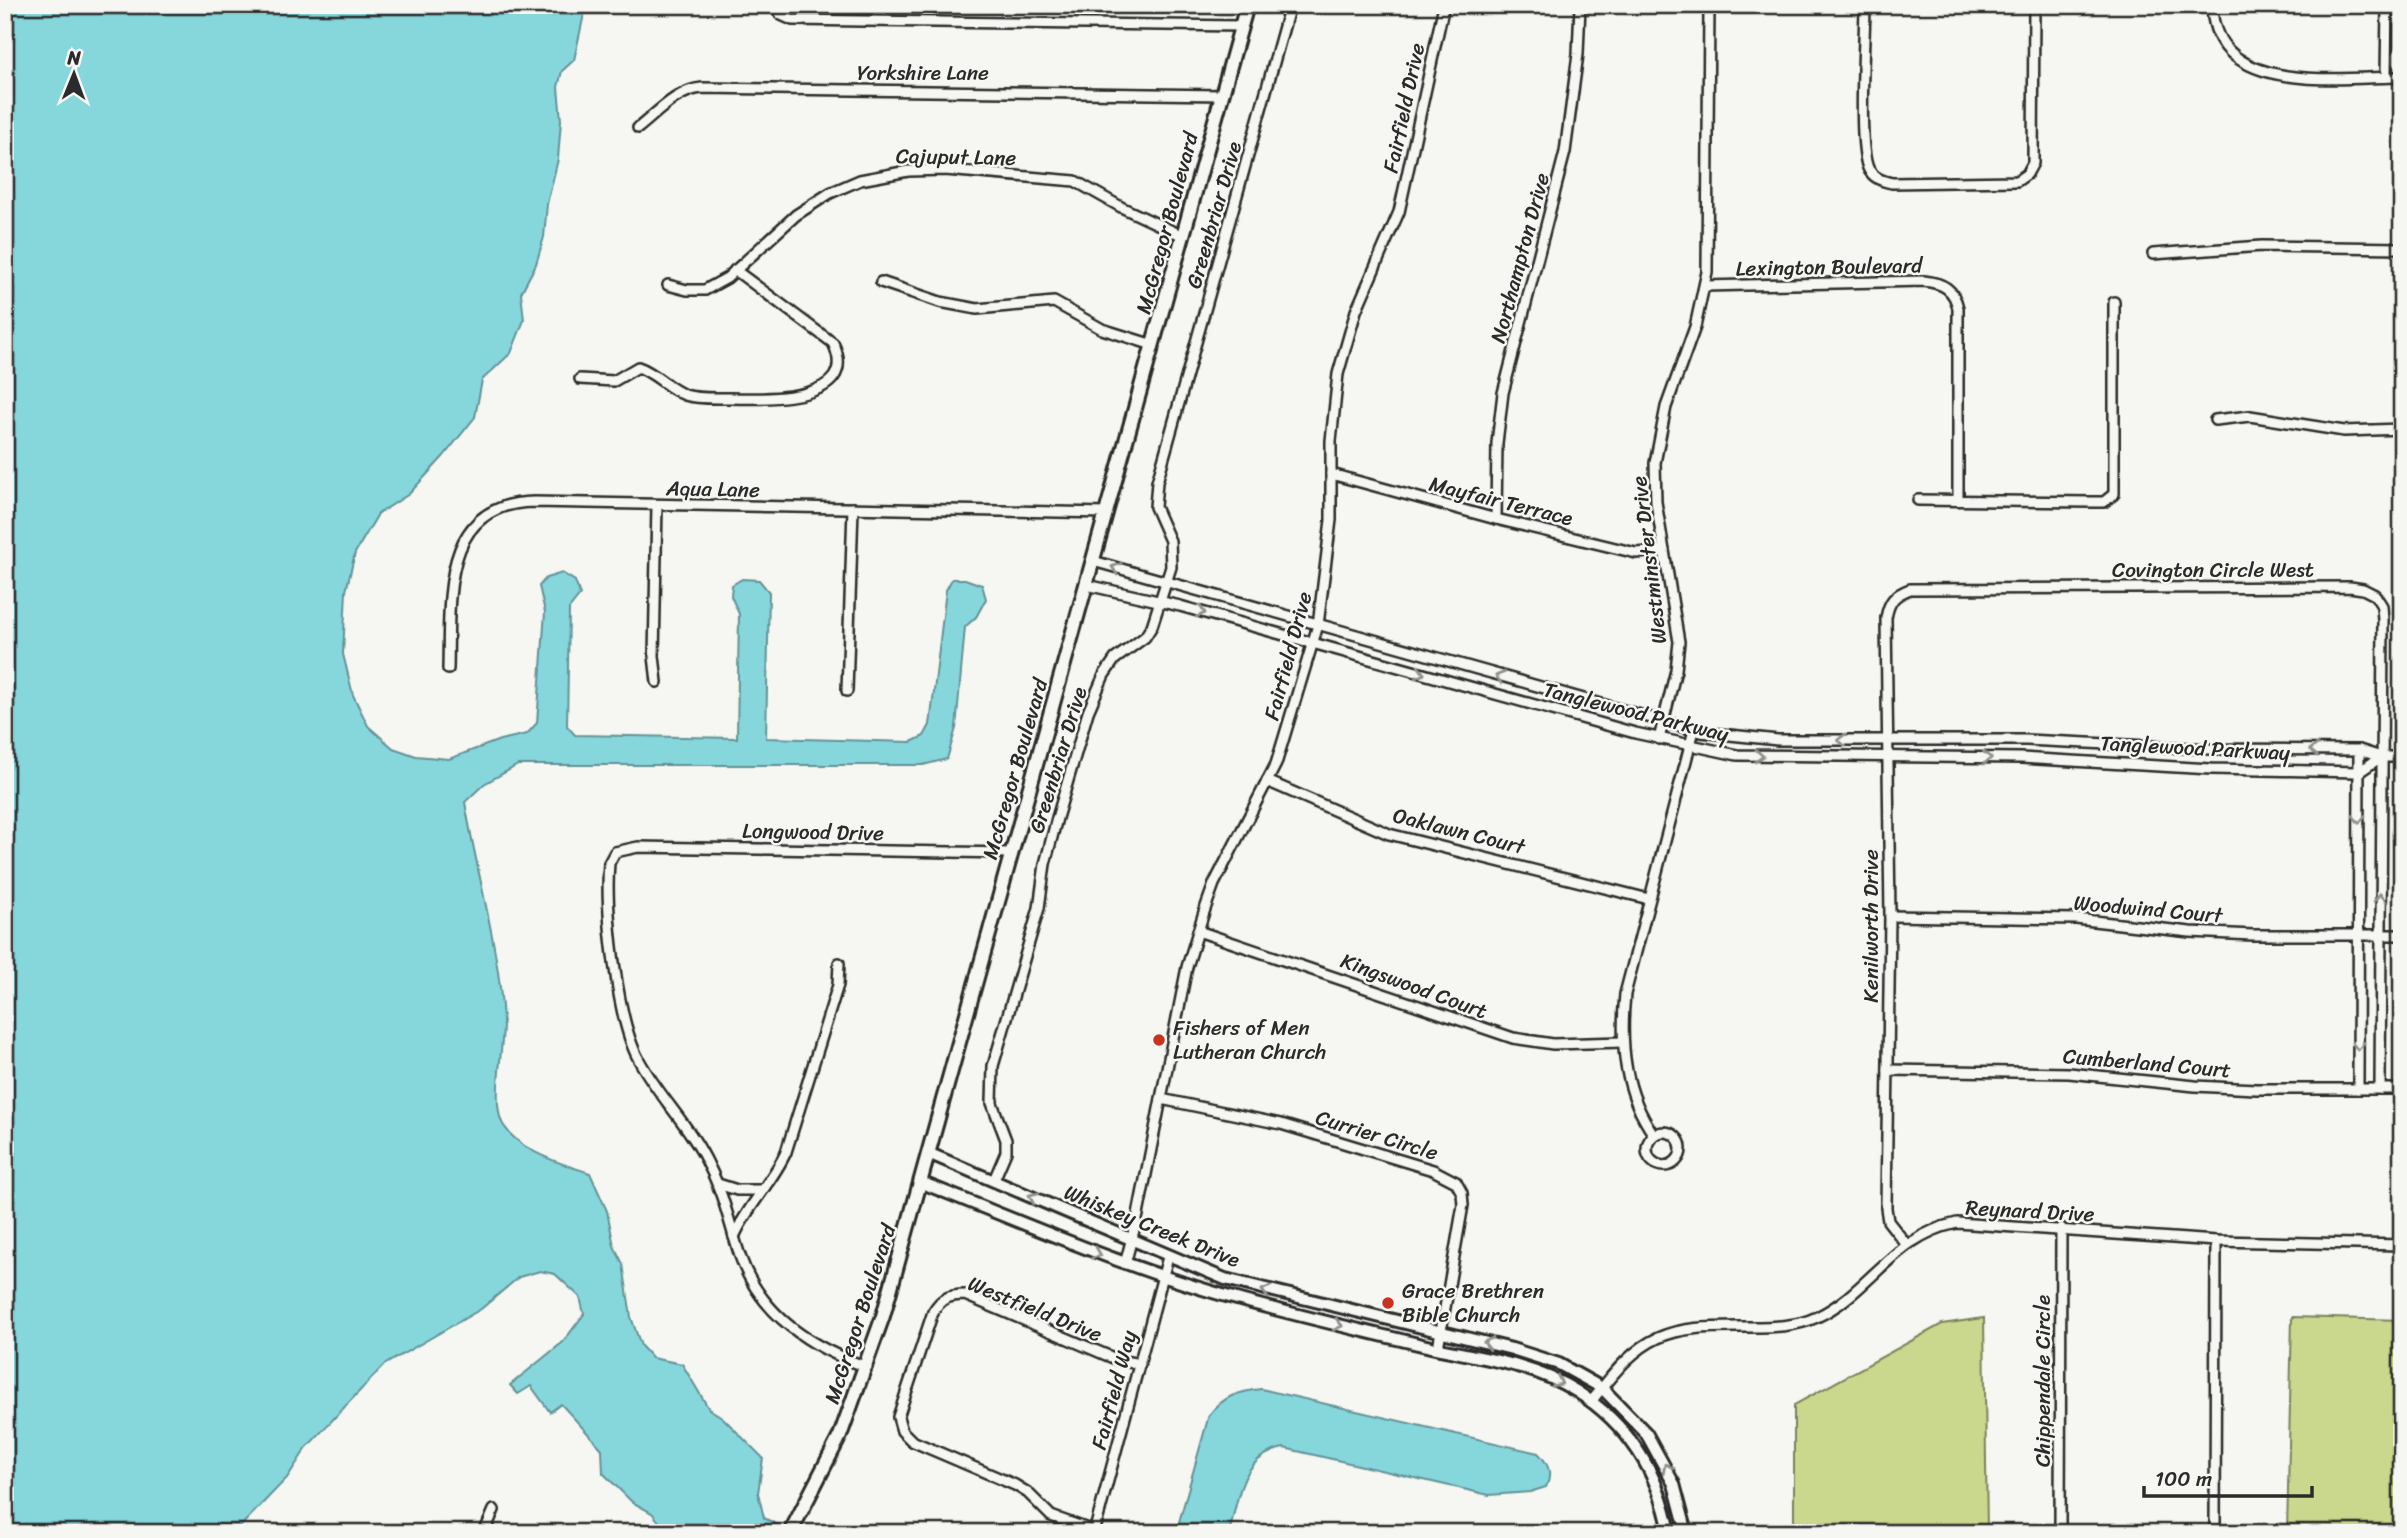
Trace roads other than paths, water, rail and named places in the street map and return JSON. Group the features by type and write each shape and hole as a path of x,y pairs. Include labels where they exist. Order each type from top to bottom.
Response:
{"main road":[{"name":"McGregor Boulevard","path":"790,1533 840,1436 867,1367 1247,5"}],"street":[{"path":"773,5 781,15 804,21 1241,26"},
{"name":"Greenbriar Drive","path":"995,1180 1006,1152 1006,1140 992,1103 993,1066 1039,908 1045,864 1088,712 1104,675 1115,659 1145,637 1158,614 1172,553 1170,541 1155,507 1157,482 1290,5"},
{"name":"Fairfield Drive","path":"1125,1264 1132,1241 1187,967 1214,884 1267,781 1285,739 1318,625 1326,570 1338,374 1356,311 1399,212 1444,5"},
{"name":"Northampton Drive","path":"1496,519 1503,393 1565,152 1578,54 1580,5"},
{"name":"Westminster Drive","path":"1659,739 1676,670 1679,642 1655,475 1659,436 1666,407 1695,327 1705,286 1709,5"},
{"path":"1865,5 1865,160 1870,172 1880,180 1892,183 2005,183 2017,181 2027,174 2034,150 2034,5"},
{"path":"2212,5 2214,22 2226,45 2255,70 2280,77 2402,77"},
{"path":"2386,5 2386,77"},
{"name":"Yorkshire Lane","path":"638,128 689,89 702,88 1222,95"},
{"name":"Cajuput Lane","path":"668,285 687,290 705,290 735,270 796,215 830,193 860,180 908,171 957,171 1075,181 1121,208 1183,236"},
{"path":"2153,254 2262,246 2402,248"},
{"path":"580,379 614,381 638,367 686,396 772,400 792,396 833,380 839,368 838,354 828,338 735,270"},
{"name":"Lexington Boulevard","path":"1705,286 1924,281 1947,287 1956,296 1959,322 1958,499"},
{"path":"881,282 940,302 976,309 1055,302 1102,329 1153,345"},
{"path":"1918,500 2104,502 2114,494 2114,302"},
{"path":"2215,420 2250,416 2343,431 2402,429"},
{"name":"Mayfair Terrace","path":"1331,474 1496,519 1636,552 1664,551"},
{"name":"Aqua Lane","path":"448,669 452,572 460,547 484,517 507,505 521,502 1107,513"},
{"path":"657,505 654,656 657,682"},
{"path":"848,691 853,508"},
{"name":"Tanglewood Parkway","path":"1093,561 1694,730 1778,740 2046,741 2204,749 2359,750 2381,757 2402,757"},
{"name":"Tanglewood Parkway","path":"1087,585 1160,602 1659,739 1737,755 2046,759 2203,768 2359,772"},
{"name":"Covington Circle West","path":"1890,602 1897,594 1910,589 1939,587 2363,589 2375,595 2382,606 2381,757"},
{"name":"Kenilworth Drive","path":"1890,602 1886,618 1890,916 1885,1208 1888,1221 1906,1244"},
{"path":"1654,1135 1633,1098 1623,1042 1625,994 1694,730"},
{"path":"2046,741 2046,759"},
{"path":"2203,768 2204,749"},
{"path":"2358,1089 2359,750"},
{"path":"2359,772 2381,757"},
{"path":"2379,1089 2381,757"},
{"name":"Oaklawn Court","path":"1267,781 1389,834 1649,899"},
{"name":"Longwood Drive","path":"718,1184 696,1142 643,1068 626,1031 618,988 608,887 609,863 615,852 638,846 1012,853"},
{"name":"Woodwind Court","path":"1890,916 2076,919 2190,932 2402,935"},
{"name":"Kingswood Court","path":"1198,931 1513,1038 1553,1044 1623,1042"},
{"path":"734,1237 744,1214 786,1152 833,1002 839,963"},
{"name":"Cumberland Court","path":"1888,1070 2011,1070 2194,1086 2402,1089"},
{"name":"Currier Circle","path":"1161,1098 1322,1135 1433,1170 1456,1182 1462,1193 1463,1205 1438,1348"},
{"name":"Whiskey Creek Drive","path":"928,1153 1168,1257 1263,1290 1548,1359 1602,1388 1635,1419 1654,1445 1677,1490 1687,1533"},
{"name":"Whiskey Creek Drive","path":"920,1182 1163,1277 1300,1316 1541,1374 1591,1402 1622,1430 1645,1461 1665,1508 1670,1533"},
{"path":"718,1184 737,1190 762,1190"},
{"path":"718,1184 734,1237 756,1289 781,1318 818,1347 867,1367"},
{"name":"Reynard Drive","path":"1591,1402 1633,1352 1671,1331 1702,1326 1779,1326 1814,1318 1844,1300 1906,1244 1928,1231 1957,1223 2061,1228 2216,1241 2402,1245"},
{"name":"Chippendale Circle","path":"2060,1533 2061,1228"},
{"path":"2215,1533 2216,1241"},
{"name":"Fairfield Way","path":"1094,1532 1168,1257"},
{"name":"Westfield Drive","path":"1094,1532 1051,1516 1028,1493 1015,1485 912,1441 902,1431 898,1417 933,1312 939,1301 952,1295 965,1295 1118,1360 1140,1364"},
{"path":"484,1533 494,1510"}],"water":[{"path":"5,5 586,5 574,60 562,71 558,87 561,120 558,159 547,204 544,237 536,264 521,293 524,320 511,353 482,380 475,417 409,494 378,514 355,553 346,591 343,654 353,695 368,726 393,748 416,756 449,759 500,740 527,734 537,723 545,612 539,586 546,578 562,573 575,581 580,595 569,609 567,726 575,735 737,738 739,614 731,596 732,585 742,579 759,580 769,592 766,738 911,742 924,736 930,725 946,590 952,579 965,579 982,585 986,599 976,617 965,627 956,728 947,759 923,765 518,765 484,784 465,802 501,993 503,1032 498,1105 504,1126 531,1150 590,1173 607,1211 614,1246 623,1264 631,1317 641,1346 652,1358 682,1364 709,1409 722,1417 763,1458 758,1493 764,1518 794,1533 668,1533 652,1513 632,1502 603,1473 602,1449 561,1404 550,1412 531,1386 518,1394 510,1385 563,1342 584,1314 580,1297 555,1274 540,1271 519,1277 481,1309 384,1365 307,1447 287,1478 234,1533 5,1533"},
{"path":"1261,1389 1538,1453 1548,1468 1548,1482 1546,1487 1530,1492 1489,1495 1284,1448 1270,1452 1250,1469 1239,1492 1229,1533 1176,1533 1209,1415 1220,1403 1232,1396"}],"place":[{"name":"Fishers of Men Lutheran Church","path":"1159,1040"},
{"name":"Grace Brethren Bible Church","path":"1388,1303"}]}
